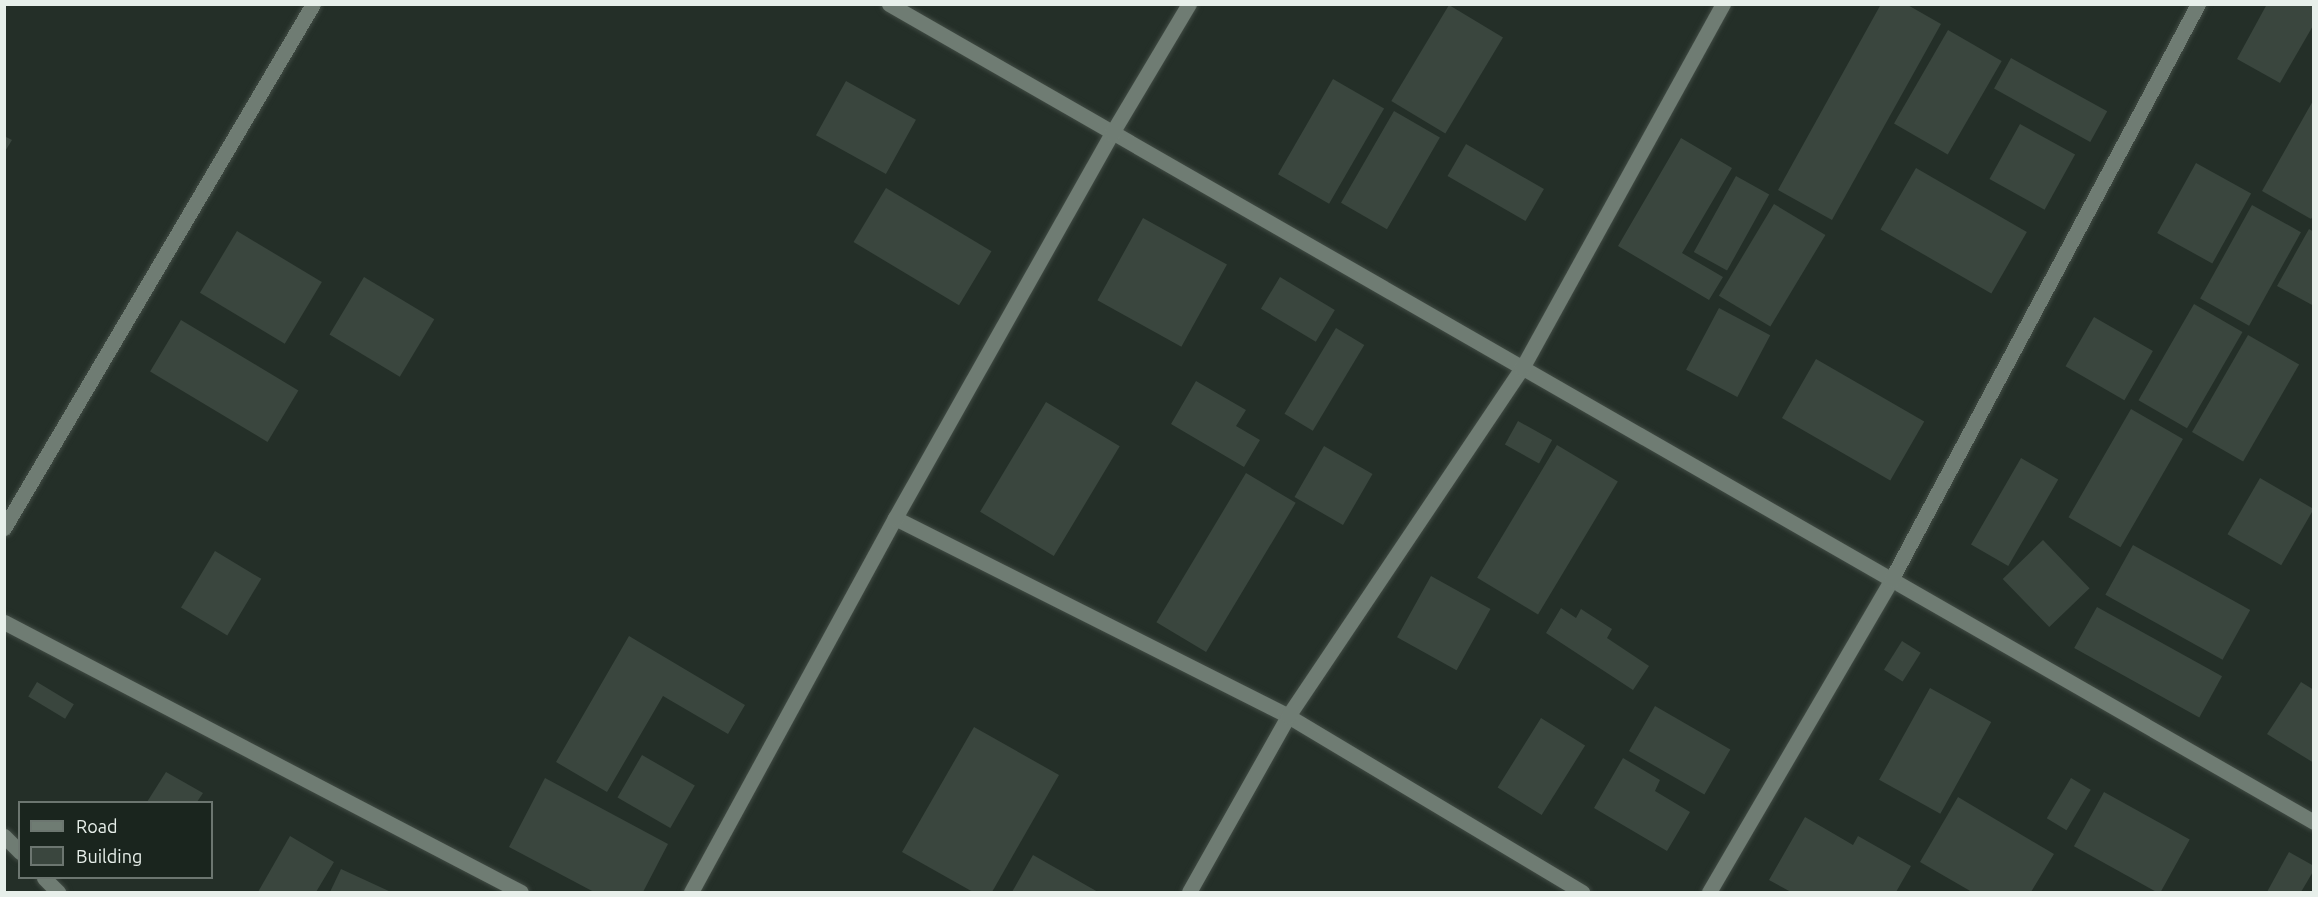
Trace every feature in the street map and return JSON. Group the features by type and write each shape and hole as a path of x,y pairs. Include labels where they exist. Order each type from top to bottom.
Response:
{"street":[{"path":"4,528 313,4"},
{"path":"889,4 2313,822"},
{"path":"691,892 895,518 1112,133 1189,4"},
{"path":"1189,892 1288,716 1522,368 1723,4"},
{"path":"1709,892 1891,580 2198,4"},
{"path":"895,518 1288,716 1582,892"},
{"path":"4,621 521,892"},
{"path":"4,836 18,850"},
{"path":"45,879 58,892"}],"building":[{"path":"1881,4 1906,4 1941,24 1832,220 1778,190"},
{"path":"2267,4 2314,4 2314,24 2280,83 2237,59"},
{"path":"1449,5 1503,37 1445,133 1391,101"},
{"path":"1948,30 2002,61 1948,155 1894,124"},
{"path":"2011,58 2107,111 2090,142 1994,89"},
{"path":"1333,79 1384,108 1329,204 1278,174"},
{"path":"846,81 916,120 886,174 816,135"},
{"path":"2314,99 2314,215 2311,219 2262,191"},
{"path":"1394,111 1440,138 1387,229 1341,203"},
{"path":"2020,124 2075,155 2045,210 1989,179"},
{"path":"4,136 12,140 4,153"},
{"path":"1681,138 1732,168 1682,253 1723,277 1709,300 1618,246"},
{"path":"1466,144 1544,189 1525,221 1448,176"},
{"path":"2196,163 2251,194 2212,264 2157,233"},
{"path":"1916,168 2027,232 1991,293 1880,229"},
{"path":"1736,176 1769,194 1727,271 1694,252"},
{"path":"886,188 991,251 959,305 854,242"},
{"path":"1774,204 1825,235 1770,327 1719,296"},
{"path":"2252,205 2301,232 2249,326 2200,299"},
{"path":"1143,218 1227,265 1181,347 1097,300"},
{"path":"2309,229 2314,232 2314,306 2277,286"},
{"path":"237,231 322,282 285,344 200,293"},
{"path":"364,277 434,319 400,377 329,334"},
{"path":"1280,277 1335,310 1316,342 1261,309"},
{"path":"2194,304 2242,332 2187,428 2138,400"},
{"path":"1719,308 1770,335 1737,397 1686,370"},
{"path":"2094,317 2153,351 2124,400 2066,366"},
{"path":"181,320 298,391 268,442 150,371"},
{"path":"1336,328 1364,345 1313,431 1284,414"},
{"path":"2248,335 2299,364 2243,461 2192,432"},
{"path":"1816,359 1924,422 1890,480 1782,418"},
{"path":"1196,381 1246,410 1236,426 1260,440 1244,467 1171,424"},
{"path":"1046,402 1120,446 1054,556 980,512"},
{"path":"2131,409 2183,439 2120,547 2068,517"},
{"path":"1518,421 1552,440 1539,464 1505,445"},
{"path":"1557,445 1618,482 1538,614 1477,578"},
{"path":"1324,446 1372,474 1343,525 1294,497"},
{"path":"2021,458 2058,479 2008,566 1971,545"},
{"path":"1246,473 1296,503 1206,652 1156,622"},
{"path":"2260,478 2314,509 2281,565 2228,534"},
{"path":"2043,540 2090,588 2049,627 2003,579"},
{"path":"2133,545 2250,610 2223,660 2105,595"},
{"path":"215,551 261,579 227,635 181,608"},
{"path":"1431,576 1490,609 1457,670 1397,637"},
{"path":"2097,607 2222,676 2199,717 2074,648"},
{"path":"1561,608 1576,618 1581,609 1612,629 1607,638 1649,666 1633,690 1546,633"},
{"path":"629,636 745,705 728,734 663,696 607,792 556,762"},
{"path":"1902,641 1921,653 1903,681 1884,670"},
{"path":"37,682 74,704 65,719 28,697"},
{"path":"2301,682 2314,690 2314,763 2267,734"},
{"path":"1930,688 1991,722 1940,814 1879,780"},
{"path":"1655,706 1730,750 1704,795 1629,751"},
{"path":"1541,718 1585,746 1542,815 1498,788"},
{"path":"974,727 1059,775 992,892 973,892 902,852"},
{"path":"642,755 695,786 670,828 618,797"},
{"path":"1623,758 1660,780 1655,791 1690,812 1667,851 1594,808"},
{"path":"166,772 203,793 198,801 148,801"},
{"path":"545,778 668,844 643,892 594,892 509,847"},
{"path":"2071,778 2091,790 2067,830 2047,818"},
{"path":"2104,792 2190,840 2161,892 2157,892 2074,846"},
{"path":"1958,797 2054,854 2031,892 1972,892 1920,862"},
{"path":"1805,817 1853,845 1858,836 1911,866 1896,892 1791,892 1769,880"},
{"path":"290,836 334,862 316,892 258,892"},
{"path":"2289,852 2314,866 2314,870 2301,892 2267,892"},
{"path":"1033,855 1098,892 1012,892"},
{"path":"341,869 391,892 330,892"}]}
